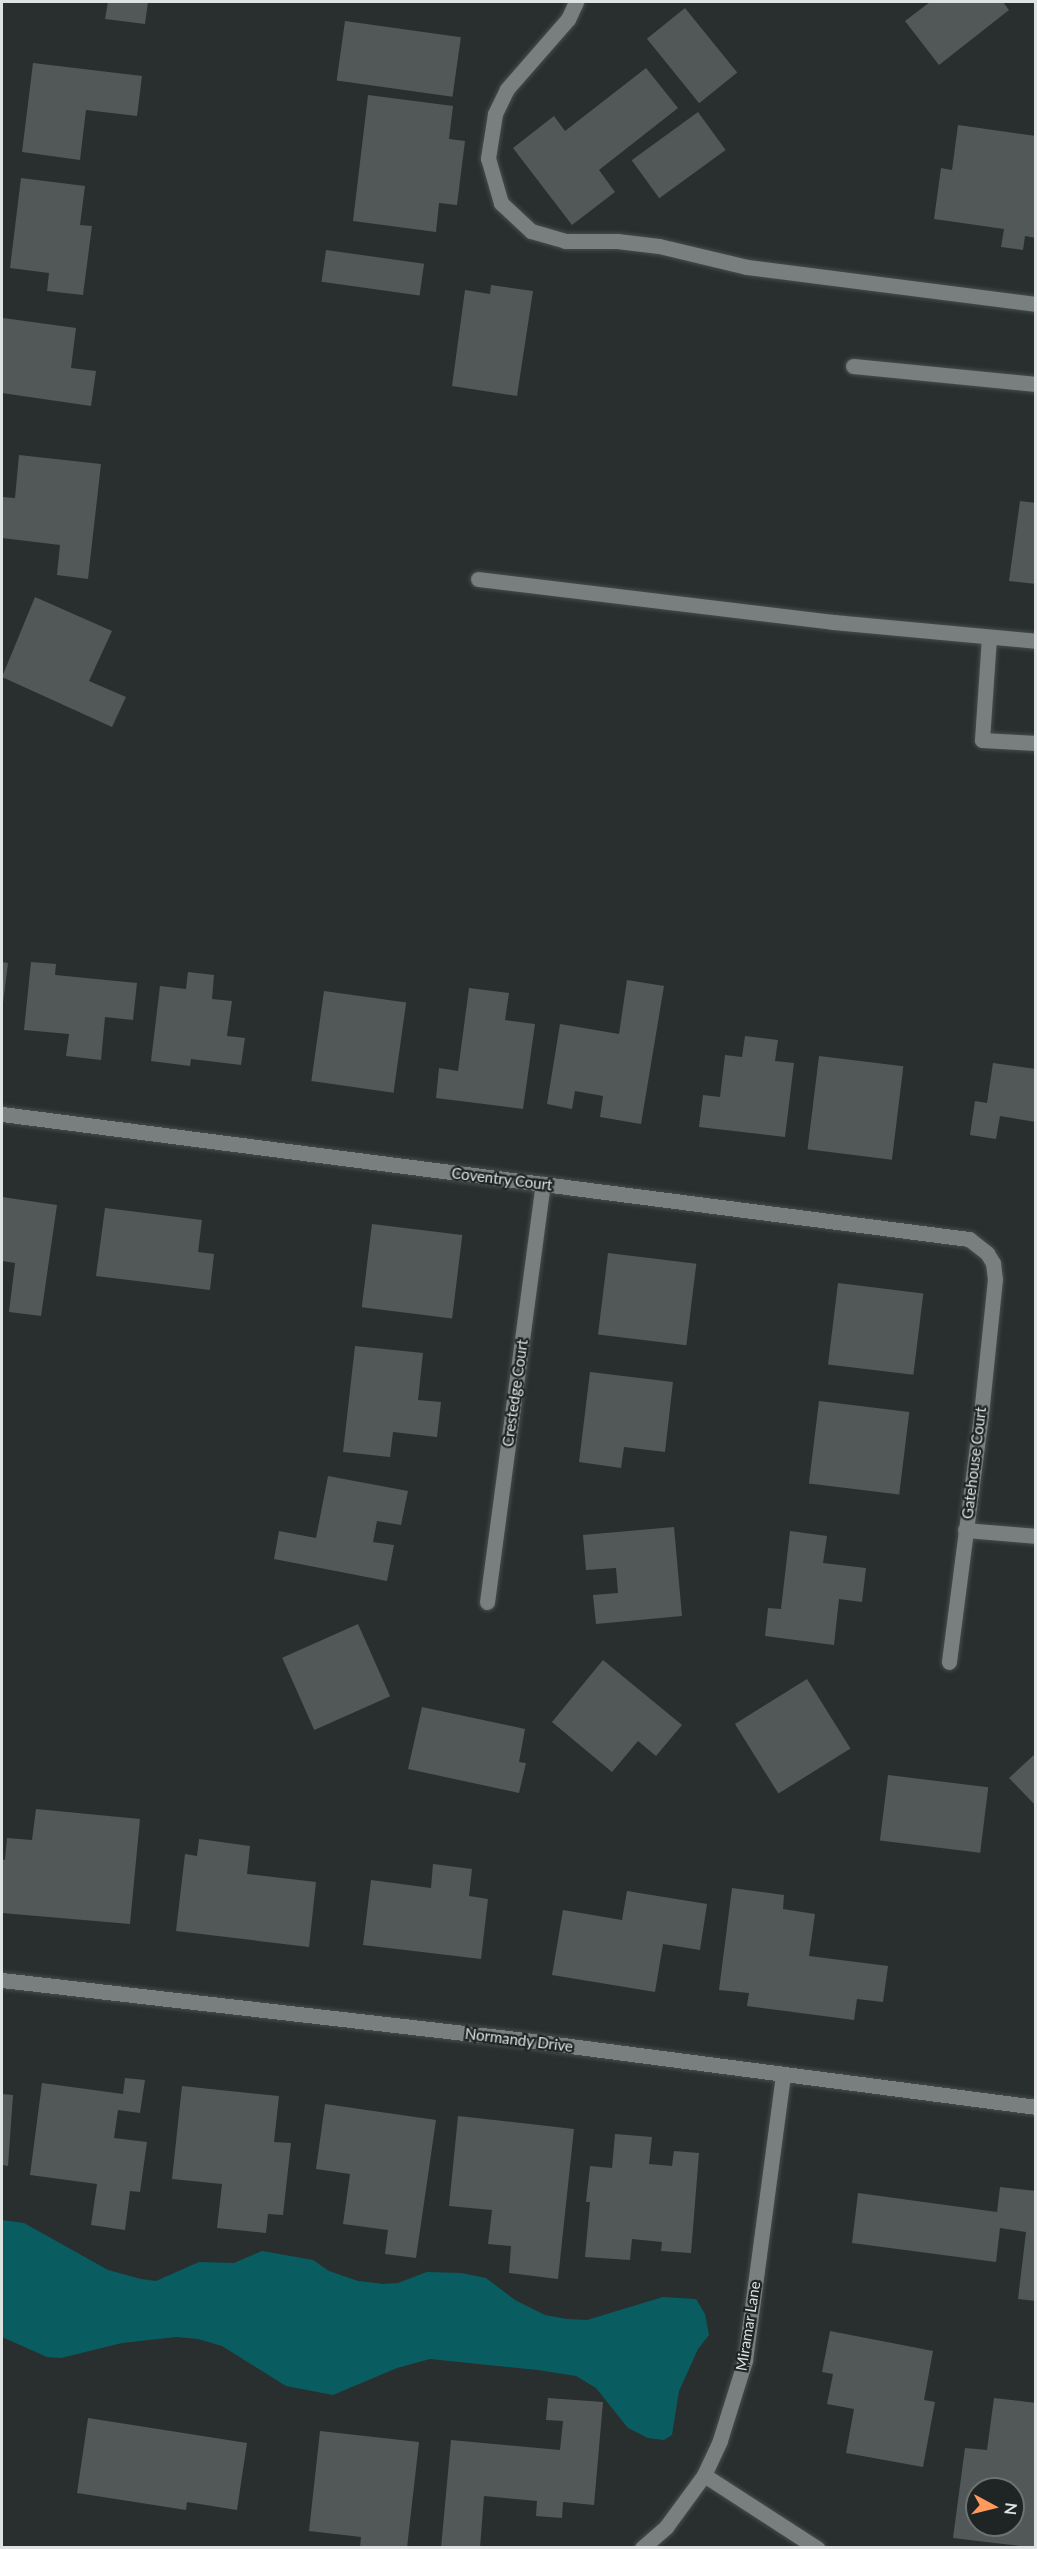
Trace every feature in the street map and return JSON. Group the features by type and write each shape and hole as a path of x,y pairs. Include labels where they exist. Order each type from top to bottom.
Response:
{"street":[{"path":"576,2 568,19 507,89 495,114 488,158 501,204 531,231 565,241 617,241 659,246 747,267 1035,304"},
{"path":"853,366 1035,384"},
{"path":"478,579 833,622 1035,641"},
{"path":"989,636 982,740 1035,744"},
{"name":"Coventry Court","path":"2,1114 969,1239 987,1253 993,1263"},
{"name":"Crestedge Court","path":"488,1602 543,1184"},
{"name":"Gatehouse Court","path":"949,1662 982,1404 995,1279 993,1263"},
{"path":"965,1530 1035,1536"},
{"name":"Normandy Drive","path":"2,1980 517,2039 1035,2108"},
{"name":"Miramar Lane","path":"642,2547 666,2527 704,2475 720,2440 745,2360 783,2076"},
{"path":"704,2475 817,2547"}],"water":[{"path":"2,2220 24,2223 108,2270 141,2279 156,2281 199,2262 234,2263 262,2251 313,2260 329,2271 358,2281 398,2283 427,2272 461,2273 486,2278 515,2300 545,2315 567,2319 587,2320 663,2297 696,2299 705,2314 709,2335 698,2349 679,2391 672,2435 664,2440 648,2438 628,2428 596,2388 576,2376 538,2370 430,2359 397,2368 333,2395 286,2386 222,2346 198,2339 176,2337 122,2343 61,2358 47,2357 2,2337"}],"building":[{"path":"108,2 148,2 145,24 105,19"},
{"path":"930,2 1003,2 1009,10 939,65 905,21"},
{"path":"685,8 737,73 699,103 647,39"},
{"path":"345,21 461,37 453,97 337,80"},
{"path":"33,63 142,76 137,116 86,110 80,160 22,152"},
{"path":"646,68 678,108 599,170 615,192 572,225 513,148 554,116 565,131"},
{"path":"368,95 453,106 449,139 465,141 457,205 439,203 436,232 353,221"},
{"path":"698,112 726,150 659,198 632,160"},
{"path":"958,125 1036,136 1036,238 1025,236 1023,250 1001,247 1004,229 934,219 941,168 952,170"},
{"path":"21,178 85,186 80,225 92,226 83,295 47,291 49,273 10,268"},
{"path":"326,250 424,264 420,295 322,282"},
{"path":"491,285 533,291 517,396 452,386 465,290 490,294"},
{"path":"3,318 76,328 71,368 96,371 91,406 2,393"},
{"path":"19,455 101,464 88,579 57,575 60,545 2,538 2,497 15,498"},
{"path":"1020,501 1036,503 1036,584 1009,581"},
{"path":"35,597 112,631 89,681 126,697 112,727 2,677"},
{"path":"2,962 8,963 3,1003 2,1002"},
{"path":"31,962 56,964 55,975 137,983 133,1020 105,1017 101,1060 66,1056 69,1034 24,1030"},
{"path":"188,972 214,975 212,999 232,1001 227,1036 245,1038 241,1065 191,1059 190,1066 151,1061 160,986 186,989"},
{"path":"627,980 664,986 641,1124 600,1117 603,1096 575,1091 572,1109 547,1104 560,1024 619,1034"},
{"path":"469,988 509,993 505,1020 535,1024 523,1109 436,1098 439,1068 458,1071"},
{"path":"324,991 406,1003 394,1093 311,1081"},
{"path":"745,1036 778,1040 775,1061 794,1063 785,1137 699,1127 703,1095 720,1097 725,1055 742,1057"},
{"path":"819,1056 903,1066 892,1160 808,1149"},
{"path":"993,1063 1036,1069 1036,1122 1000,1116 996,1139 970,1135 975,1101 987,1103"},
{"path":"2,1197 57,1205 41,1316 9,1312 15,1263 2,1261"},
{"path":"105,1208 202,1220 198,1252 214,1254 210,1290 96,1276"},
{"path":"372,1224 462,1235 452,1318 362,1307"},
{"path":"608,1253 696,1264 686,1345 598,1334"},
{"path":"838,1283 923,1293 913,1375 828,1364"},
{"path":"355,1346 423,1353 418,1400 441,1402 437,1437 393,1432 390,1457 343,1452"},
{"path":"590,1372 673,1382 665,1452 624,1447 621,1468 579,1462"},
{"path":"819,1401 909,1412 899,1494 809,1483"},
{"path":"328,1476 408,1491 401,1525 377,1521 373,1542 394,1545 387,1581 274,1559 279,1531 316,1538"},
{"path":"674,1527 682,1616 596,1624 593,1595 618,1593 616,1568 586,1570 583,1535"},
{"path":"790,1531 827,1536 823,1563 866,1568 862,1602 839,1599 834,1645 765,1636 768,1608 781,1609"},
{"path":"358,1624 390,1696 314,1730 282,1658"},
{"path":"603,1660 682,1725 656,1756 638,1741 612,1772 552,1722"},
{"path":"807,1679 850,1749 778,1794 735,1724"},
{"path":"422,1707 525,1729 519,1762 526,1763 519,1793 408,1769"},
{"path":"1036,1753 1036,1806 1009,1778"},
{"path":"888,1775 988,1787 980,1853 880,1841"},
{"path":"36,1809 140,1819 130,1924 2,1913 2,1859 5,1860 7,1838 32,1840"},
{"path":"199,1839 250,1846 247,1874 316,1882 309,1947 176,1931 185,1854 197,1856"},
{"path":"433,1864 472,1869 469,1896 488,1899 481,1959 363,1945 371,1880 431,1888"},
{"path":"732,1888 784,1895 783,1909 815,1914 809,1956 888,1966 883,2002 857,1999 854,2020 747,2006 749,1993 719,1990"},
{"path":"627,1891 707,1904 700,1950 663,1944 655,1992 552,1975 563,1910 622,1920"},
{"path":"125,2078 145,2080 140,2113 118,2110 114,2138 147,2142 140,2192 130,2191 125,2230 91,2225 97,2184 30,2175 42,2083 123,2094"},
{"path":"182,2086 279,2096 274,2142 291,2143 283,2215 268,2214 266,2233 217,2228 222,2184 172,2179"},
{"path":"2,2094 13,2095 8,2166 2,2165"},
{"path":"325,2104 436,2120 416,2258 385,2254 388,2230 343,2224 350,2174 316,2169"},
{"path":"458,2116 574,2129 558,2279 509,2273 511,2246 488,2244 492,2210 449,2206"},
{"path":"615,2134 652,2137 649,2164 672,2166 674,2151 699,2153 691,2253 661,2251 662,2242 632,2239 630,2260 585,2257 590,2202 586,2202 590,2166 612,2168"},
{"path":"1000,2187 1036,2191 1036,2301 1018,2299 1026,2232 1000,2228 996,2262 852,2243 858,2193 997,2212"},
{"path":"830,2331 933,2351 924,2400 935,2402 923,2467 846,2453 854,2409 827,2404 833,2374 822,2372"},
{"path":"548,2398 603,2402 594,2505 563,2502 562,2518 536,2516 537,2501 484,2496 480,2548 441,2548 451,2440 560,2450 563,2421 546,2420"},
{"path":"994,2398 1036,2403 1036,2548 953,2538 965,2448 987,2450"},
{"path":"88,2418 247,2443 237,2510 187,2502 186,2510 77,2493"},
{"path":"320,2431 419,2442 407,2548 360,2547 361,2537 309,2531"}]}
